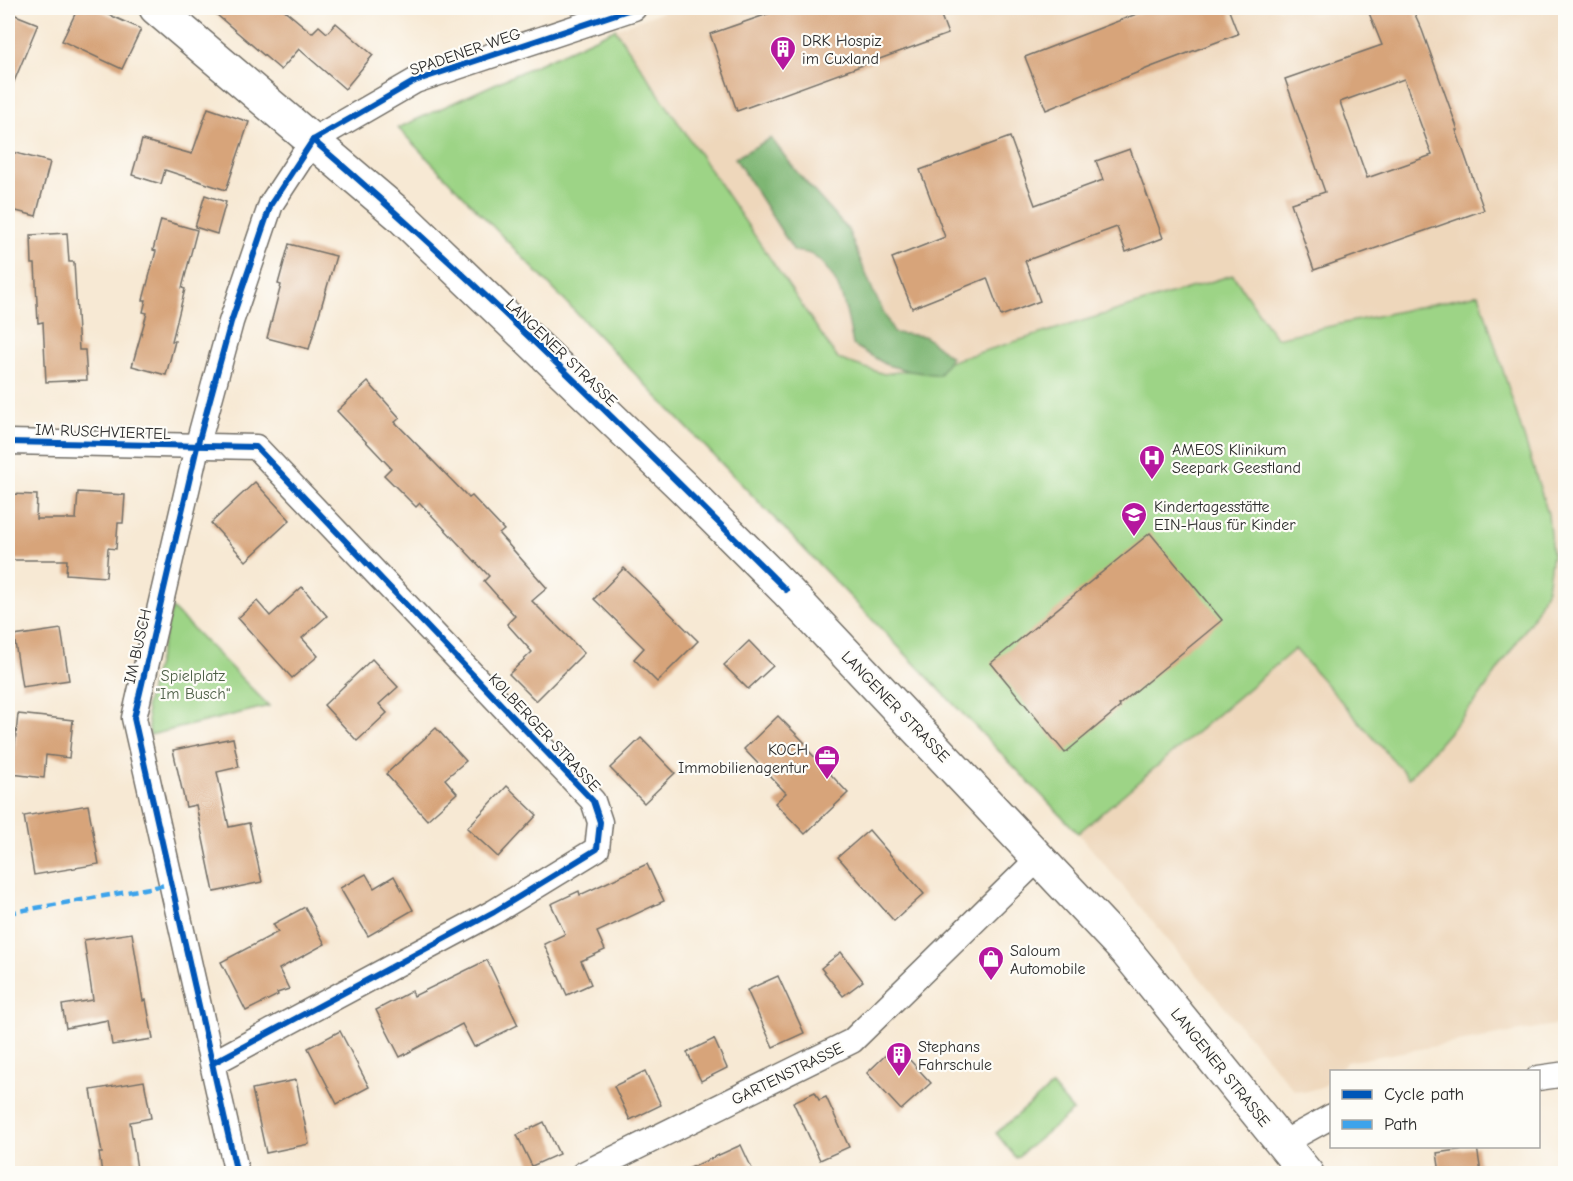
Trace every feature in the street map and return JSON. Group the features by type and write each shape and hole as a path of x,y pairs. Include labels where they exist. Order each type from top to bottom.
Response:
{"main road":[{"name":"LANGENER STRASSE","path":"156,8 313,140 441,253 786,590 1040,857 1126,951 1307,1173"}],"street":[{"name":"SPADENER WEG","path":"313,140 415,81 634,8"},
{"name":"IM BUSCH","path":"237,1173 134,718 197,447 231,322 271,204 313,140"},
{"name":"IM RUSCHVIERTEL","path":"8,442 197,447"},
{"name":"KOLBERGER STRASSE","path":"197,447 256,447 593,801 600,822 597,849 494,912 213,1063"},
{"name":"GARTENSTRASSE","path":"583,1173 852,1041 1040,857"},
{"path":"1540,1078 1566,1074"},
{"path":"1283,1143 1330,1117"}],"shaded area":[{"name":"AMEOS Klinikum Seepark Geestland","path":"673,8 1565,8 1565,1023 1346,1062 1340,1070 1330,1070 1330,1080 1324,1086 1304,1092 1294,1090 1078,833 398,128 615,29"}],"green space":[{"path":"615,29 838,359 884,374 932,367 1233,275 1276,338 1479,294 1548,514 1552,554 1547,589 1531,621 1480,696 1409,778 1295,649 1078,833 398,128"},
{"path":"771,138 796,171 848,230 873,291 894,333 924,336 951,357 939,375 887,365 853,345 837,284 822,263 812,255 794,251 735,158"},
{"name":"Spielplatz \"Im Busch\"","path":"172,608 269,706 150,735 146,705"},
{"path":"1052,1086 1073,1111 1016,1158 996,1133"}],"building":[{"path":"78,8 94,8 141,29 122,69 62,41"},
{"path":"209,8 282,8 312,33 319,26 327,33 336,23 373,55 345,89 299,49 281,70"},
{"name":"DRK Hospiz im Cuxland","path":"785,8 938,8 948,34 737,111 710,34"},
{"path":"1152,8 1228,8 1238,34 1046,110 1025,57"},
{"path":"1367,8 1412,8 1458,130 1456,130 1484,210 1314,270 1291,203 1325,192 1285,79 1382,45","holes":["1404,79 1432,155 1367,178 1340,102"]},
{"path":"8,12 38,24 8,96"},
{"path":"208,108 249,122 226,190 165,170 161,184 132,175 142,140 192,154"},
{"path":"1010,137 1035,205 1103,180 1096,161 1130,149 1163,238 1126,252 1117,227 1025,261 1040,301 1001,316 987,278 912,308 892,258 945,237 920,170"},
{"path":"8,151 50,162 36,216 8,209"},
{"path":"205,195 226,202 217,234 195,227"},
{"path":"161,220 197,230 182,288 185,289 166,375 132,366 147,313 143,312 146,300 143,300 156,251 153,250"},
{"path":"67,233 69,262 74,262 79,350 85,350 87,380 46,382 43,322 38,323 31,235"},
{"path":"289,244 336,256 309,349 267,338"},
{"path":"368,382 400,418 395,422 469,498 472,496 504,530 499,534 547,588 532,601 584,653 536,701 509,674 532,652 507,624 515,616 484,581 489,576 420,503 416,507 384,475 391,468 337,411"},
{"path":"255,482 290,520 246,561 211,523"},
{"path":"78,492 125,495 123,523 118,523 116,549 108,548 106,577 66,574 67,560 8,560 8,494 37,495 36,519 76,519"},
{"path":"1150,533 1222,620 1065,753 991,663"},
{"path":"624,568 698,641 657,682 634,659 644,648 594,599"},
{"path":"302,587 327,616 302,638 318,656 292,678 238,618 257,601 270,616"},
{"path":"61,629 69,680 22,687 14,636"},
{"path":"749,641 773,666 748,689 724,665"},
{"path":"372,659 398,687 379,704 387,713 357,741 324,705"},
{"path":"18,714 73,720 69,758 46,755 44,778 12,774"},
{"path":"778,716 808,746 806,748 848,793 805,834 775,803 786,793 744,749"},
{"path":"436,728 466,761 445,779 457,793 427,820 386,774"},
{"path":"233,738 239,767 217,772 229,827 249,823 262,882 214,892 196,805 186,807 173,750"},
{"path":"641,738 675,773 644,803 610,768"},
{"path":"507,786 537,815 498,857 467,828"},
{"path":"88,805 99,864 34,875 24,816"},
{"path":"869,830 924,894 894,921 838,857"},
{"path":"647,864 664,901 597,932 605,950 581,961 591,984 567,995 544,944 565,934 551,904 579,891 580,895"},
{"path":"366,874 374,888 394,876 413,910 368,936 340,888"},
{"path":"305,907 325,944 279,969 289,989 277,993 278,995 246,1011 221,962 278,932 273,924"},
{"path":"132,933 143,1001 146,1000 153,1039 112,1045 108,1020 66,1028 62,1005 93,1000 84,940"},
{"path":"841,952 863,981 843,996 821,968"},
{"path":"487,960 518,1025 474,1047 462,1024 400,1057 376,1010 412,991 414,996"},
{"path":"778,976 804,1033 773,1047 747,990"},
{"path":"340,1031 369,1087 337,1104 308,1048"},
{"path":"714,1039 727,1068 701,1081 687,1052"},
{"name":"Stephans Fahrschule","path":"896,1045 931,1083 901,1110 867,1073"},
{"path":"645,1071 661,1105 630,1120 614,1086"},
{"path":"296,1080 309,1144 266,1153 252,1089"},
{"path":"144,1081 151,1118 130,1122 137,1169 102,1173 99,1153 102,1153 91,1090"},
{"path":"815,1092 819,1100 826,1097 849,1147 820,1160 793,1102"},
{"path":"544,1122 559,1154 532,1166 517,1135"},
{"path":"741,1145 754,1173 679,1173"},
{"path":"1477,1148 1481,1173 1440,1173 1437,1153"}],"marked path":[{"path":"8,913 172,884"}],"cycle path":[{"path":"237,1174 134,718 197,447 231,322 271,204 313,140 415,81 634,8"},
{"path":"313,140 495,304 786,590"},
{"path":"8,442 256,447 593,801 600,822 597,849 494,912 213,1063"}],"place":[{"name":"DRK Hospiz im Cuxland","path":"783,72"},
{"name":"AMEOS Klinikum Seepark Geestland","path":"1152,481"},
{"name":"Kindertagesstätte EIN-Haus für Kinder","path":"1134,538"},
{"name":"KOCH Immobilienagentur","path":"827,781"},
{"name":"Saloum Automobile","path":"991,982"},
{"name":"Stephans Fahrschule","path":"899,1078"}]}
